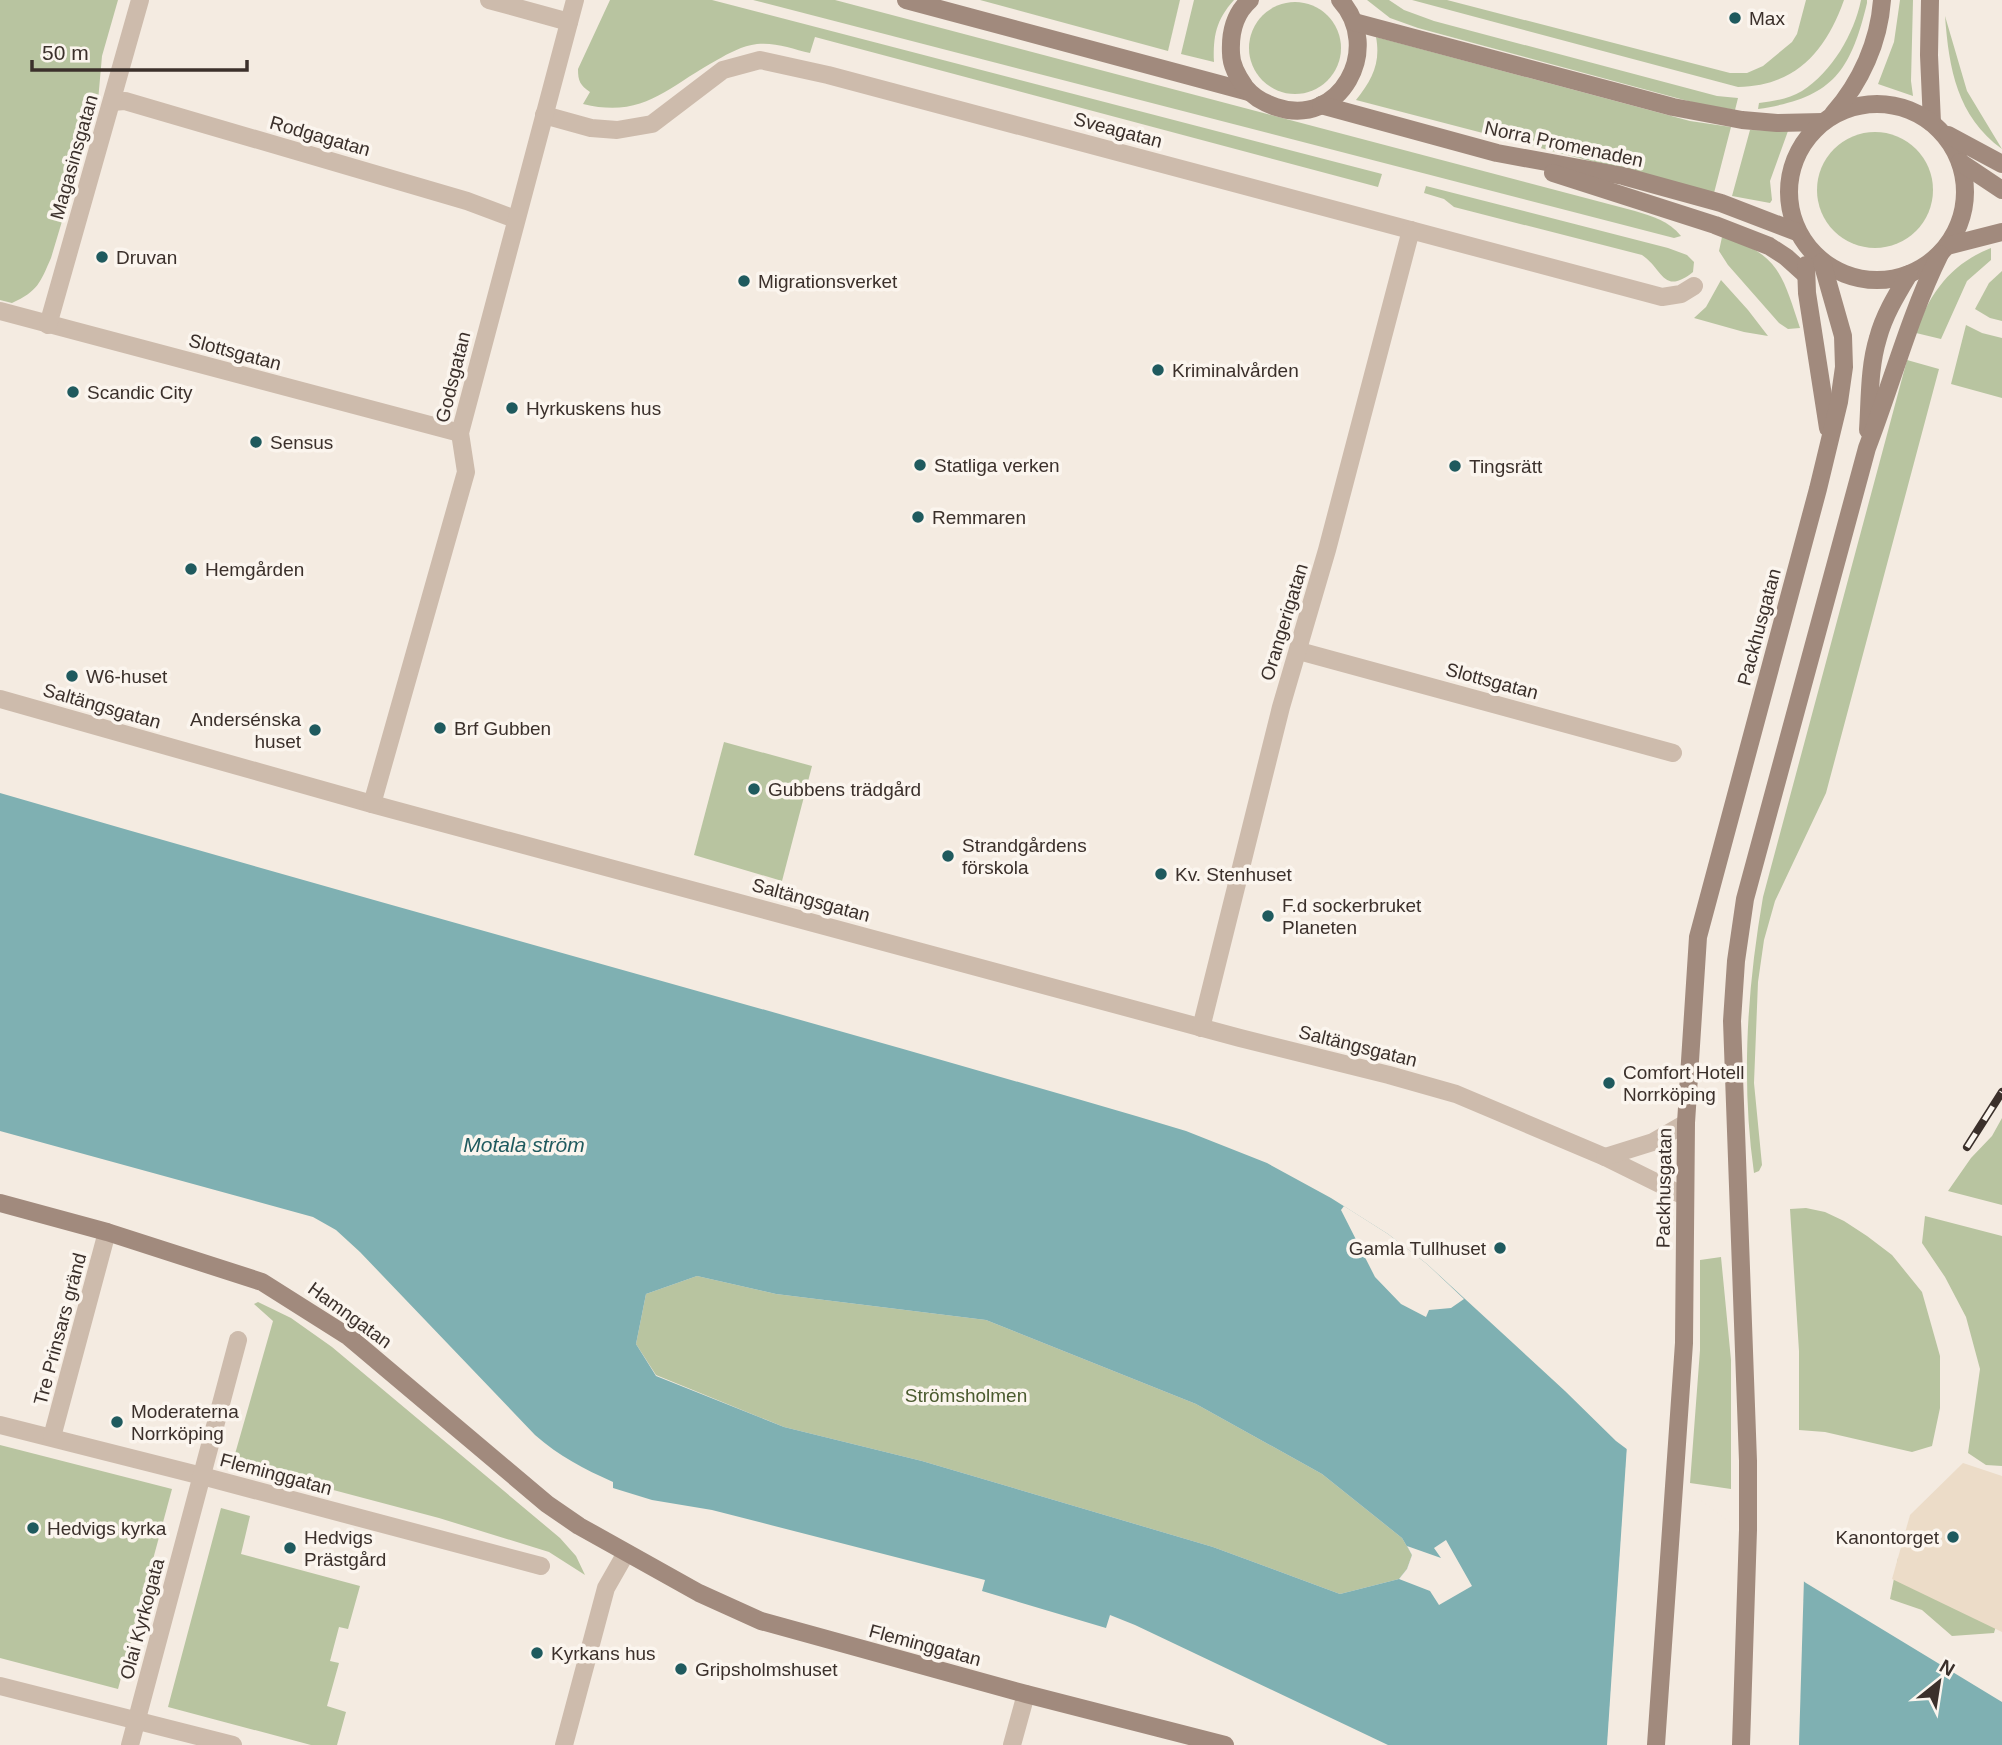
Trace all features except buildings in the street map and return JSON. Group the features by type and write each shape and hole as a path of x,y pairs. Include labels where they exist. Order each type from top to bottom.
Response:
{"main road":[{"path":"906,0 1249,92"},
{"path":"1250,0 1235,21 1230,39 1231,58 1237,76 1249,92 1265,103 1283,109 1302,110 1321,105 1340,91 1354,70 1359,54 1359,38 1354,22 1339,0"},
{"path":"1882,0 1873,46 1862,72 1843,102 1802,144 1790,172 1789,203 1802,239 1822,262 1855,278 1873,281 1891,280 1909,274 1943,250 2002,232"},
{"path":"1741,1745 1748,1530 1741,1239 1732,1073 1736,961 1745,899 1867,447 1889,391 1921,292 1943,250 1955,234 1964,206 1964,177 1960,162 1937,127 1929,55 1930,0"},
{"path":"1354,22 1673,107 1742,120 1777,123 1827,119 1865,104 1883,104 1909,110 2002,164"},
{"name":"Norra Promenaden","path":"1321,105 1497,153 1623,176 1721,203 1802,239"},
{"path":"1497,153 1715,225 1769,246 1806,275"},
{"path":"1960,162 2002,190"},
{"name":"Packhusgatan","path":"1802,239 1829,439"},
{"name":"Packhusgatan","path":"1656,1745 1684,1343 1686,1123 1698,937 1839,402 1844,357 1843,336 1822,262"},
{"path":"1867,447 1872,367 1878,338 1894,299 1909,274"},
{"name":"Hamngatan","path":"0,1203 107,1232 246,1276 288,1297 349,1337 547,1504 626,1553"},
{"name":"Fleminggatan","path":"626,1553 699,1593 761,1621 1026,1694 1225,1745"}],"street":[{"name":"Magasinsgatan","path":"48,325 140,0"},
{"path":"489,0 569,22"},
{"name":"Godsgatan","path":"373,804 466,472 460,433 575,0"},
{"name":"Sveagatan","path":"544,115 590,128 617,130 652,124 723,69 761,60 828,75 1662,297 1681,294 1693,286"},
{"name":"Rodgagatan","path":"112,102 125,101 467,201 515,219"},
{"name":"Orangerigatan","path":"1201,1028 1281,707 1328,550 1411,230"},
{"name":"Slottsgatan","path":"0,311 460,433"},
{"name":"Slottsgatan","path":"1299,650 1673,753"},
{"name":"Saltängsgatan","path":"0,699 373,804 1201,1028 1456,1094 1605,1157 1684,1196"},
{"path":"1605,1157 1653,1142 1686,1123"},
{"name":"Tre Prinsars gränd","path":"52,1437 107,1232"},
{"name":"Olai Kyrkogata","path":"130,1745 238,1340"},
{"name":"Fleminggatan","path":"0,1425 541,1566"},
{"path":"564,1745 606,1588 626,1553"},
{"path":"0,1686 233,1745"},
{"path":"1012,1745 1026,1694"}],"green space":[{"path":"0,0 118,0 102,56 98,101 51,258 37,285 12,303 0,300"},
{"path":"610,0 712,0 1382,174 1378,187 815,37 810,53 770,44 741,48 699,70 669,90 639,104 604,108 583,104 590,92 580,82 578,69"},
{"path":"753,0 835,0 1635,211 1666,223 1681,236 1674,238"},
{"path":"980,0 1180,0 1168,51"},
{"path":"1194,0 1234,0 1223,14 1217,29 1214,62 1181,54"},
{"path":"1367,0 1389,0 1404,10 1434,21 1717,96 1738,98 1735,110 1699,104 1418,28 1390,18"},
{"path":"1412,0 1447,0 1730,73 1747,73 1763,66 1792,42 1797,34 1806,0 1844,0 1828,35 1806,62 1776,80 1738,87"},
{"path":"1861,0 1867,0 1867,3 1853,48 1834,78 1803,98 1758,109 1759,103 1797,94 1823,74 1847,39"},
{"path":"1900,0 1913,0 1913,96 1878,84 1894,42"},
{"path":"1295,2 1312,6 1327,16 1337,31 1341,48 1337,65 1327,80 1312,90 1295,94 1278,90 1263,80 1253,65 1249,48 1253,31 1263,16 1278,6"},
{"path":"1945,16 1967,91 2002,149 1975,122 1958,90 1949,55"},
{"path":"1376,37 1690,121 1731,127 1714,193 1356,100 1374,71"},
{"path":"1750,130 1788,131 1770,181 1770,203 1732,196"},
{"path":"1875,132 1897,136 1916,149 1929,168 1933,190 1929,212 1916,231 1897,244 1875,248 1853,244 1834,231 1821,212 1817,190 1821,168 1834,149 1853,136"},
{"path":"1426,186 1668,248 1687,255 1694,262 1693,272 1683,279 1669,281 1642,255 1454,207 1444,199 1424,193"},
{"path":"1722,237 1756,250 1776,269 1789,294 1800,328 1788,329 1779,323 1728,265 1719,251"},
{"path":"1991,248 1991,260 1967,281 1941,339 1916,333 1935,292 1944,281 1965,262"},
{"path":"2002,271 2002,321 1990,318 1975,309 1989,283"},
{"path":"1721,280 1768,336 1694,318 1706,307"},
{"path":"1966,325 2002,338 2002,398 1951,384"},
{"path":"1907,360 1939,369 1826,793 1775,901 1764,940 1758,982 1754,1083 1762,1165 1759,1171 1754,1173 1748,1104 1748,1035 1753,966 1763,897"},
{"path":"724,742 812,766 782,881 694,855"},
{"path":"2002,1118 2002,1205 1948,1191 1971,1158 1992,1136"},
{"path":"1806,1208 1825,1212 1867,1236 1892,1255 1922,1292 1940,1356 1940,1408 1932,1446 1912,1452 1825,1432 1799,1430 1799,1351 1790,1209"},
{"path":"1925,1216 2002,1236 2002,1466 1986,1465 1968,1453 1980,1369 1966,1317 1945,1277 1922,1243"},
{"path":"1721,1257 1731,1360 1731,1489 1690,1483 1700,1350 1700,1260"},
{"name":"Strömsholmen","path":"697,1276 776,1294 986,1320 1196,1404 1322,1474 1402,1538 1412,1555 1407,1569 1399,1579 1340,1594 1213,1547 922,1461 784,1427 656,1375 636,1344 646,1294"},
{"path":"258,1302 291,1318 332,1347 560,1538 576,1556 585,1575 549,1552 439,1518 243,1466 235,1454 273,1321 254,1304"},
{"path":"0,1445 172,1489 118,1689 0,1658"},
{"path":"221,1508 250,1516 241,1554 360,1586 348,1629 339,1627 330,1661 339,1663 327,1706 346,1712 337,1745 311,1745 168,1707"},
{"path":"1898,1558 1998,1619 1994,1633 1952,1636 1922,1610 1890,1599"}],"shaded area":[{"name":"Kanontorget","path":"1963,1463 2002,1476 2002,1632 1892,1579 1910,1515"}],"water":[{"name":"Motala ström","path":"0,793 1186,1131 1267,1163 1331,1198 1388,1234 1427,1264 1616,1441 1806,1583 2002,1702 2002,1745 1388,1745 1110,1615 1106,1628 982,1591 985,1580 712,1510 652,1500 613,1488 613,1482 572,1462 535,1435 336,1230 313,1217 0,1131","holes":["697,1276 776,1294 986,1320 1196,1404 1322,1474 1402,1538 1412,1555 1407,1569 1399,1579 1340,1594 1213,1547 922,1461 784,1427 656,1376 636,1344 646,1294"]}],"pier":[{"path":"1344,1206 1388,1234 1427,1264 1464,1299 1451,1308 1429,1310 1426,1317 1401,1304 1375,1277 1341,1210"},
{"path":"1627,1445 1804,1578 1799,1745 1607,1745"},
{"path":"1446,1540 1472,1586 1439,1605 1430,1591 1399,1579 1407,1569 1412,1555 1407,1546 1441,1558 1434,1548"}],"railway":[{"path":"1967,1147 2002,1092"}],"place":[{"name":"Max","path":"1735,18"},
{"name":"Druvan","path":"102,257"},
{"name":"Migrationsverket","path":"744,281"},
{"name":"Kriminalvården","path":"1158,370"},
{"name":"Scandic City","path":"73,392"},
{"name":"Hyrkuskens hus","path":"512,408"},
{"name":"Sensus","path":"256,442"},
{"name":"Statliga verken","path":"920,465"},
{"name":"Tingsrätt","path":"1455,466"},
{"name":"Remmaren","path":"918,517"},
{"name":"Hemgården","path":"191,569"},
{"name":"W6-huset","path":"72,676"},
{"name":"Brf Gubben","path":"440,728"},
{"name":"Andersénska huset","path":"315,730"},
{"name":"Gubbens trädgård","path":"754,789"},
{"name":"Strandgårdens förskola","path":"948,856"},
{"name":"Kv. Stenhuset","path":"1161,874"},
{"name":"F.d sockerbruket Planeten","path":"1268,916"},
{"name":"Comfort Hotell Norrköping","path":"1609,1083"},
{"name":"Gamla Tullhuset","path":"1500,1248"},
{"name":"Moderaterna Norrköping","path":"117,1422"},
{"name":"Hedvigs kyrka","path":"33,1528"},
{"name":"Kanontorget","path":"1953,1537"},
{"name":"Hedvigs Prästgård","path":"290,1548"},
{"name":"Kyrkans hus","path":"537,1653"},
{"name":"Gripsholmshuset","path":"681,1669"}]}
